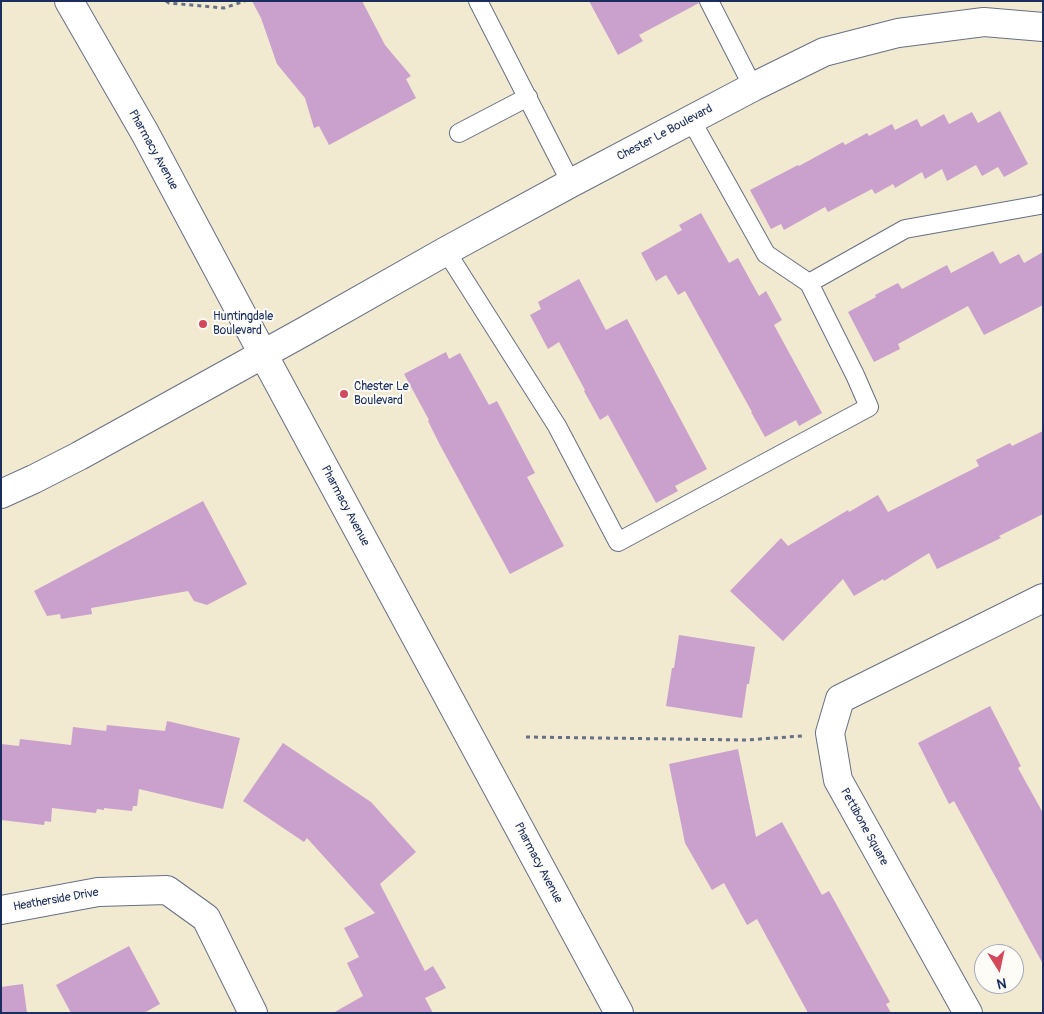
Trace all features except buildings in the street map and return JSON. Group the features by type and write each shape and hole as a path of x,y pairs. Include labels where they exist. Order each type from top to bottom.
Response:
{"street":[{"name":"Pharmacy Avenue","path":"69,1 145,134 619,1013"},
{"name":"Chester Le Boulevard","path":"263,354 571,182 824,52 898,32 984,22 1043,27"},
{"path":"1,494 80,456 263,354"},
{"name":"Pettibone Square","path":"968,1013 838,780 830,733 840,699 1043,598"},
{"name":"Heatherside Drive","path":"1,910 98,892 166,890 206,918 254,1013"}],"lane":[{"path":"478,1 571,182"},
{"path":"709,1 753,87"},
{"path":"459,133 528,97"},
{"path":"446,251 557,426 618,542 869,407 809,283 766,254 691,120"},
{"path":"809,283 905,229 1043,204"}],"path":[{"path":"166,1 169,3 224,8 245,1"},
{"path":"526,737 746,740 830,733"}],"place":[{"name":"Huntingdale Boulevard","path":"203,324"},
{"name":"Chester Le Boulevard","path":"344,394"}]}
